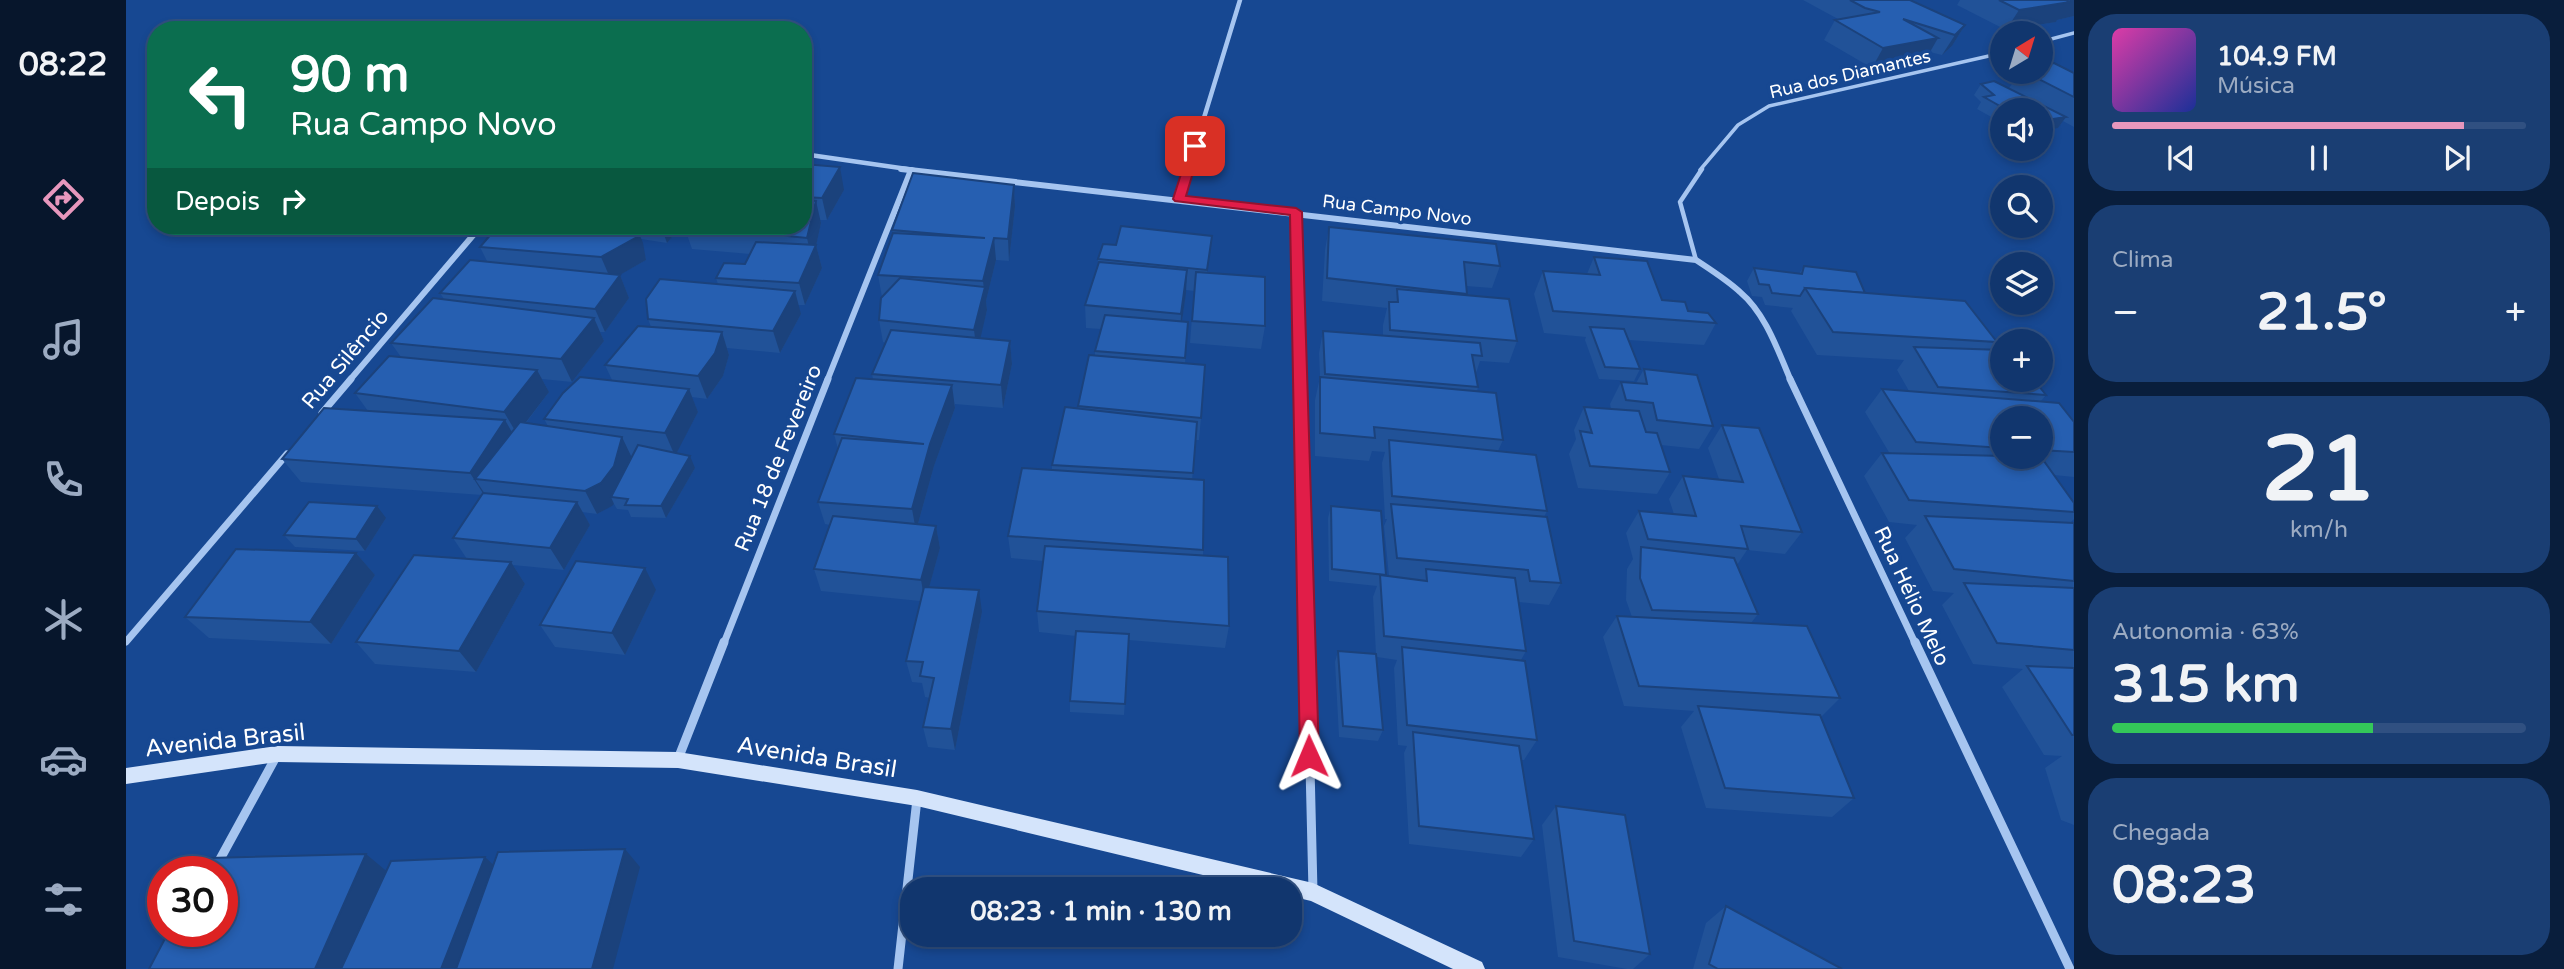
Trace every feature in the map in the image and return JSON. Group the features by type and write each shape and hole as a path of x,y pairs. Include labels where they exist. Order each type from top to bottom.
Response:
{"street":[{"path":"1179,199 1226,38 1240,0"},
{"name":"Rua Campo Novo","path":"812,155 911,170 1296,212 1696,260"},
{"name":"Rua 18 de Fevereiro","path":"678,760 911,170"},
{"path":"1296,212 1313,892"},
{"name":"Rua Silêncio","path":"313,424 473,235"},
{"name":"Rua Hélio Melo","path":"1696,260 1742,293 1772,336 1795,390 2070,969"},
{"path":"126,642 295,444"},
{"path":"222,856 277,754"},
{"name":"Avenida Brasil","path":"126,776 277,754 678,760 917,798 1313,892 1475,969"},
{"path":"898,969 917,798"}],"lane":[{"path":"2053,39 2074,33"},
{"name":"Rua dos Diamantes","path":"1696,260 1680,202 1711,155 1743,120 1764,108 1797,98 1990,56"}],"building":[{"path":"1850,0 1910,0 1965,25 1955,35 1903,19 1938,38 1883,48 1835,20 1880,12"},
{"path":"1999,0 2066,0 2070,2 2019,10"},
{"path":"2053,63 2074,73 2074,97 2049,84 2053,84"},
{"path":"1981,84 2000,84 2028,98 1990,98 1990,100 1984,97 1994,95"},
{"path":"2053,110 2066,117 2053,119"},
{"path":"812,165 840,167 822,198 812,197"},
{"path":"913,173 1014,185 1008,239 994,238 983,281 878,275 893,233 985,238 892,230"},
{"path":"812,201 816,201 812,217"},
{"path":"1121,226 1212,236 1207,270 1098,259 1103,244 1116,245"},
{"path":"1329,227 1496,244 1500,266 1464,262 1467,294 1327,278"},
{"path":"490,235 637,237 601,257 480,247"},
{"path":"776,235 808,235 807,238"},
{"path":"756,242 816,245 799,283 716,278 724,263 745,264"},
{"path":"1594,257 1647,261 1662,300 1685,302 1688,311 1708,313 1716,323 1553,311 1543,271 1600,275"},
{"path":"470,260 620,275 595,309 440,293"},
{"path":"1099,262 1187,270 1181,314 1085,305"},
{"path":"1804,266 1856,272 1865,293 1805,288 1800,296 1772,293 1769,285 1759,284 1754,268 1802,274"},
{"path":"1196,272 1265,277 1265,326 1192,321"},
{"path":"900,278 985,287 974,330 879,320 881,298"},
{"path":"660,279 795,291 773,331 648,319 646,299"},
{"path":"1805,288 1965,301 1990,333 1990,342 1833,332"},
{"path":"1397,289 1509,299 1517,341 1390,330 1389,302 1398,302"},
{"path":"433,298 594,318 561,359 391,343"},
{"path":"1105,315 1188,322 1185,358 1095,351"},
{"path":"638,326 722,332 715,353 698,376 605,365"},
{"path":"1590,327 1624,329 1640,369 1605,367"},
{"path":"891,330 1010,341 1001,385 872,374"},
{"path":"1323,331 1480,343 1482,356 1472,355 1478,387 1325,374"},
{"path":"1914,347 1990,350 1990,391 1938,387"},
{"path":"1089,355 1205,365 1201,418 1078,406"},
{"path":"389,356 537,370 504,412 355,393"},
{"path":"1644,369 1697,375 1713,426 1657,420 1653,403 1626,400 1621,382 1647,384"},
{"path":"580,377 689,389 665,433 544,419 563,393"},
{"path":"1320,377 1496,393 1503,440 1374,427 1375,438 1320,433"},
{"path":"856,378 952,385 930,444 912,509 818,502 842,438 924,444 834,434"},
{"path":"1882,389 2059,403 2074,422 2074,452 2053,451 2053,406 1990,406 1990,447 1916,442"},
{"path":"2006,392 2044,392 2046,395"},
{"path":"1065,407 1197,422 1193,473 1052,465"},
{"path":"1584,407 1639,411 1646,432 1657,433 1670,472 1590,466 1580,431 1592,433"},
{"path":"324,408 505,420 470,473 282,459"},
{"path":"520,422 622,437 614,466 601,483 585,491 475,479"},
{"path":"1722,425 1759,428 1802,532 1741,526 1748,549 1648,539 1639,511 1696,516 1683,476 1743,482"},
{"path":"1389,440 1536,455 1547,511 1392,496"},
{"path":"638,445 690,456 661,506 625,505 628,499 611,497"},
{"path":"1882,453 1990,456 1990,469 2050,469 2074,503 2074,512 1909,500"},
{"path":"1022,468 1204,480 1203,550 1008,536"},
{"path":"483,493 577,502 550,548 453,538"},
{"path":"309,502 377,506 356,539 284,535"},
{"path":"1391,504 1547,517 1561,583 1530,581 1528,570 1397,558"},
{"path":"1331,506 1381,511 1386,575 1332,569"},
{"path":"833,516 936,526 921,580 814,569"},
{"path":"1925,516 2074,523 2074,581 1954,569"},
{"path":"1045,546 1228,557 1229,626 1037,611"},
{"path":"1641,547 1734,558 1758,614 1652,610 1640,578"},
{"path":"236,549 356,553 310,622 185,617"},
{"path":"414,555 511,562 459,651 356,642"},
{"path":"576,561 645,568 612,633 540,625"},
{"path":"1426,569 1515,578 1526,651 1384,636 1380,575 1427,581"},
{"path":"1964,583 2074,588 2074,650 1997,643"},
{"path":"924,587 979,590 951,729 923,727 934,678 920,676 923,662 906,661"},
{"path":"1617,616 1807,626 1840,698 1639,686"},
{"path":"1076,631 1129,634 1125,704 1070,701"},
{"path":"1402,647 1525,661 1537,740 1407,725"},
{"path":"1338,651 1376,654 1383,730 1343,726"},
{"path":"2027,666 2074,668 2074,735 2072,735"},
{"path":"1698,706 1820,715 1854,798 1725,788"},
{"path":"1413,732 1519,746 1534,839 1419,826"},
{"path":"1556,806 1625,815 1650,954 1574,941"},
{"path":"625,849 592,969 456,969 498,852"},
{"path":"366,854 315,969 149,969 161,947 238,947 238,857"},
{"path":"485,857 441,969 341,969 391,861"},
{"path":"1726,906 1842,969 1718,969 1709,964"}],"route":[{"path":"1195,146 1179,199 1296,212 1309,756"}]}
